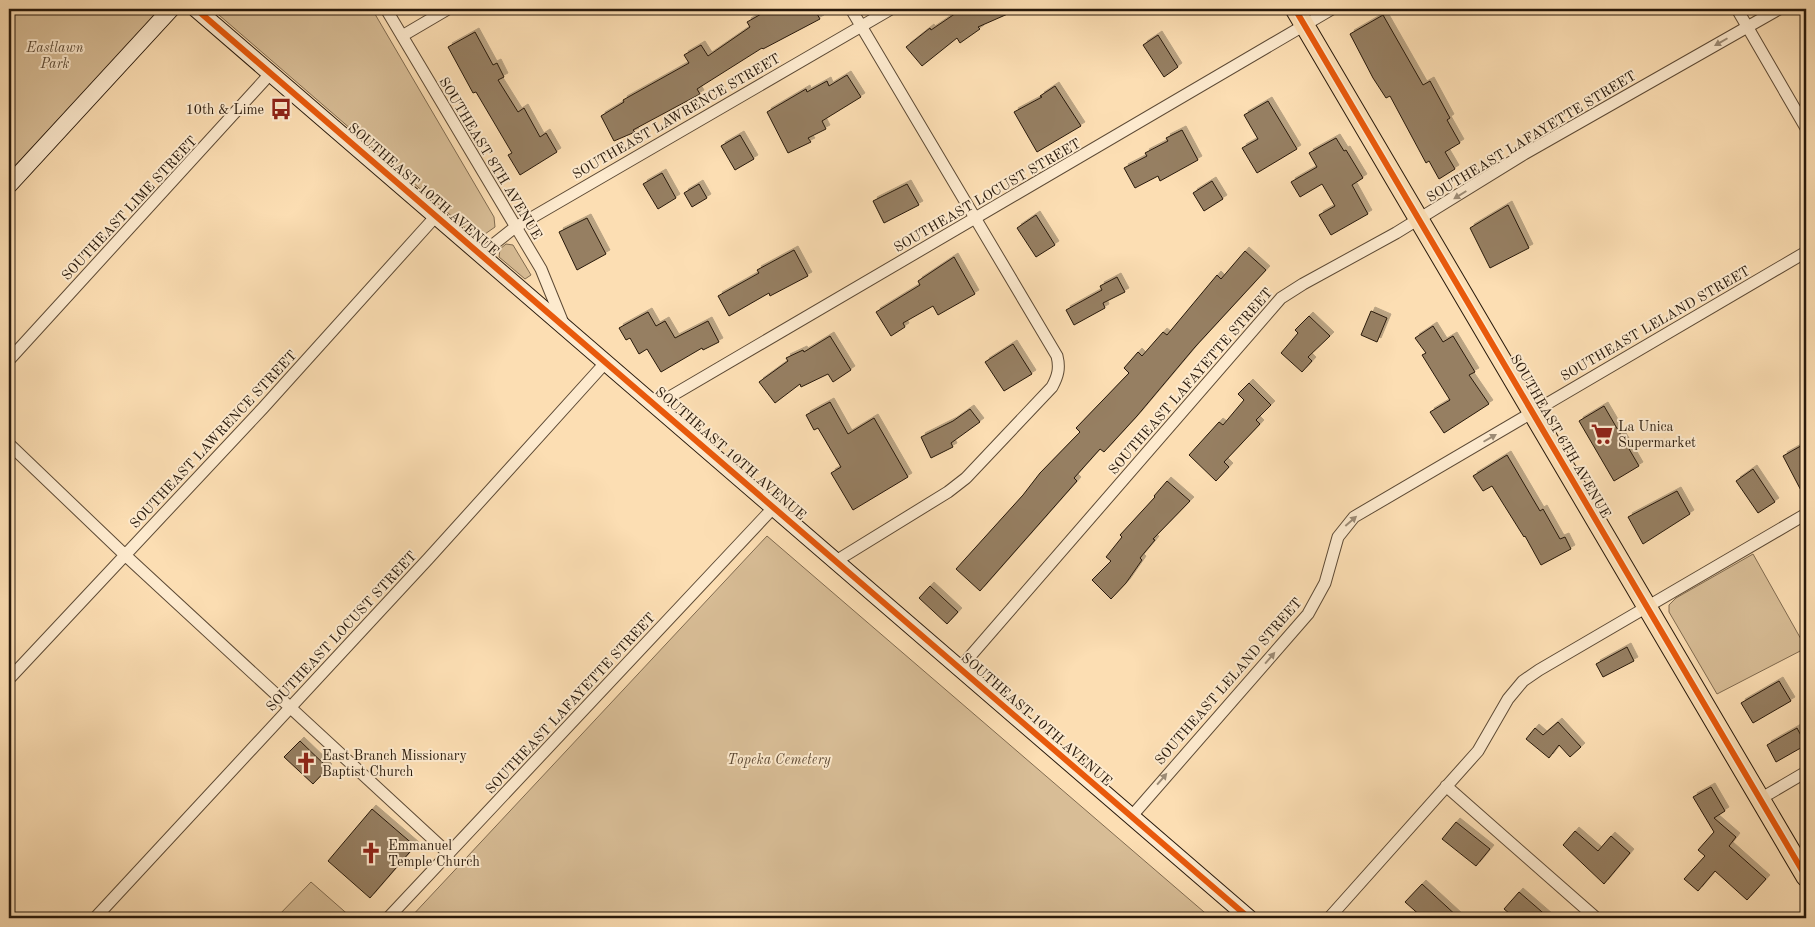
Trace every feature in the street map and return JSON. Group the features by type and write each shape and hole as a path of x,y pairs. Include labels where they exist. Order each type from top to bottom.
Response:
{"main road":[{"path":"9,185 171,9"},
{"name":"SOUTHEAST 10TH AVENUE","path":"196,9 1249,918"},
{"name":"SOUTHEAST 6TH AVENUE","path":"1299,16 1806,877"}],"street":[{"name":"SOUTHEAST 8TH AVENUE","path":"386,9 540,269 564,326"},
{"path":"402,36 448,9"},
{"path":"836,561 948,492 966,478 1052,387 1058,376 1056,356 851,9"},
{"name":"SOUTHEAST LAWRENCE STREET","path":"480,255 514,228 891,9"},
{"name":"SOUTHEAST LOCUST STREET","path":"656,406 976,220 1299,16 1332,9"},
{"path":"1737,9 1806,128"},
{"name":"SOUTHEAST LAFAYETTE STREET","path":"960,668 1275,304 1302,284 1419,219 1524,154 1778,9"},
{"name":"SOUTHEAST LIME STREET","path":"9,360 270,74"},
{"name":"SOUTHEAST LAWRENCE STREET","path":"9,679 263,408 436,216"},
{"name":"SOUTHEAST LELAND STREET","path":"1131,817 1308,614 1325,583 1333,547 1344,527 1354,517 1806,252"},
{"name":"SOUTHEAST LOCUST STREET","path":"95,918 435,552 606,362"},
{"path":"9,444 125,555 449,854"},
{"name":"SOUTHEAST LAFAYETTE STREET","path":"388,918 774,507"},
{"path":"1329,918 1478,751 1508,699 1524,681 1539,670 1647,606 1806,514"},
{"path":"1760,799 1806,772"},
{"path":"1446,786 1594,917"}],"green space":[{"name":"Eastlawn Park","path":"9,9 161,9 9,172"},
{"path":"212,9 372,9 494,217 495,227 485,234 470,232"},
{"path":"506,244 513,245 531,275 525,279 499,257 500,249"},
{"name":"Topeka Cemetery","path":"767,536 1211,918 410,918"},
{"path":"1753,554 1806,648 1717,694 1669,612 1669,605 1676,598"},
{"path":"311,882 352,918 276,918"}],"building":[{"path":"770,9 814,9 820,19 762,48 697,89 700,94 633,130 635,132 614,141 601,116 624,102 623,100 689,63 684,55 701,45 708,56 750,27 747,22"},
{"path":"962,9 1019,9 978,27 980,29 960,43 957,38 922,66 906,47 930,28 931,30"},
{"path":"1383,15 1423,85 1430,81 1450,118 1447,120 1460,143 1445,152 1455,169 1439,179 1429,161 1426,163 1390,96 1386,98 1373,78 1350,34"},
{"path":"475,32 493,65 497,63 504,77 498,80 518,112 524,108 540,137 546,133 557,152 520,175 508,155 512,153 476,92 473,93 448,47"},
{"path":"1158,35 1178,67 1164,77 1143,45"},
{"path":"847,75 861,97 822,121 826,129 808,138 811,142 788,153 767,112 806,89 807,92 827,81 829,86"},
{"path":"1055,86 1081,126 1037,152 1014,112 1042,97 1040,96"},
{"path":"1268,101 1297,149 1257,173 1242,148 1258,139 1244,115"},
{"path":"1182,130 1198,160 1160,181 1158,176 1135,188 1124,168 1147,156 1145,153 1168,141 1166,138"},
{"path":"740,135 754,159 735,170 721,146"},
{"path":"1336,138 1344,151 1346,150 1363,178 1352,185 1368,214 1331,235 1319,215 1335,206 1322,184 1300,197 1291,182 1317,167 1309,153"},
{"path":"662,173 676,198 658,209 643,184"},
{"path":"1212,181 1223,199 1204,211 1193,193"},
{"path":"699,184 707,198 692,207 684,193"},
{"path":"907,184 919,205 884,223 873,201"},
{"path":"1508,205 1529,248 1490,268 1470,228"},
{"path":"1036,215 1055,245 1036,257 1017,228"},
{"path":"587,218 606,254 577,270 559,232"},
{"path":"794,250 808,276 770,296 769,293 729,316 718,296 759,273 757,270"},
{"path":"1245,251 1266,270 1195,347 1104,452 1100,449 1074,478 1077,481 980,591 956,569 1023,495 1040,473 1080,432 1076,428 1129,373 1124,368 1138,352 1142,356 1163,332 1167,335 1217,275 1221,279"},
{"path":"954,257 975,294 938,315 933,306 903,323 905,327 891,336 876,312 920,285 918,281"},
{"path":"1117,277 1125,292 1103,303 1105,308 1074,325 1066,310 1102,290 1100,286"},
{"path":"1371,311 1387,318 1377,342 1361,335"},
{"path":"648,312 656,326 665,321 675,338 708,321 719,342 703,350 702,348 661,372 647,349 639,354 630,338 626,340 619,328"},
{"path":"1309,316 1330,336 1308,357 1312,361 1302,372 1281,353 1298,333 1295,330"},
{"path":"1433,326 1443,342 1453,336 1475,372 1469,375 1489,404 1444,433 1430,412 1450,400 1422,355 1426,353 1415,338"},
{"path":"830,336 851,370 833,382 828,374 801,387 800,384 775,403 759,382 788,361 786,358 803,350 804,352"},
{"path":"1013,344 1032,374 1004,391 985,362"},
{"path":"1249,383 1271,405 1256,420 1260,424 1224,462 1229,467 1216,481 1189,455 1219,422 1223,425 1244,400 1238,394"},
{"path":"830,402 848,434 874,418 908,477 853,510 831,473 841,467 818,428 814,430 806,415"},
{"path":"1604,406 1639,466 1614,481 1579,421"},
{"path":"970,409 980,422 951,443 953,447 931,458 921,437 953,421"},
{"path":"1806,443 1806,500 1783,456"},
{"path":"1507,455 1540,511 1543,509 1560,539 1565,537 1571,549 1541,565 1525,536 1492,486 1483,491 1473,476"},
{"path":"1753,469 1775,502 1758,513 1736,481"},
{"path":"1167,481 1190,501 1153,539 1155,540 1140,558 1142,560 1126,583 1111,599 1092,580 1111,561 1106,557 1122,537 1120,535"},
{"path":"1677,491 1690,514 1643,544 1628,517"},
{"path":"930,586 958,612 947,624 919,598"},
{"path":"1627,647 1634,661 1603,677 1596,664"},
{"path":"1779,681 1791,701 1753,723 1741,703"},
{"path":"1558,722 1581,747 1570,757 1559,745 1549,758 1526,739 1535,728 1543,735"},
{"path":"1797,728 1806,745 1776,762 1767,745"},
{"name":"East Branch Missionary Baptist Church","path":"300,741 328,768 313,784 284,757"},
{"path":"1711,787 1725,811 1714,818 1736,837 1729,846 1766,879 1747,900 1715,871 1698,891 1684,879 1705,856 1698,850 1714,832 1693,797"},
{"name":"Emmanuel Temple Church","path":"372,809 415,846 370,898 328,861"},
{"path":"1456,822 1490,849 1476,866 1442,839"},
{"path":"1575,831 1598,851 1611,836 1630,853 1604,884 1563,845"},
{"path":"1422,884 1459,918 1423,918 1405,902"},
{"path":"1519,892 1549,918 1515,918 1504,909"}],"cycle path":[{"path":"196,9 1249,918"},
{"path":"1295,9 1806,877"}],"place":[{"name":"10th & Lime","path":"281,109"},
{"name":"La Unica Supermarket","path":"1602,434"},
{"name":"East Branch Missionary Baptist Church","path":"306,763"},
{"name":"Emmanuel Temple Church","path":"371,853"}]}
